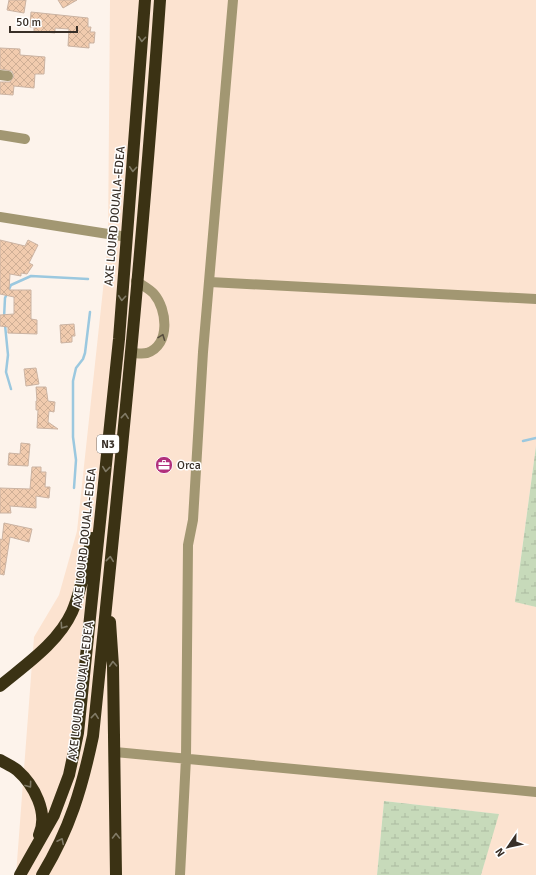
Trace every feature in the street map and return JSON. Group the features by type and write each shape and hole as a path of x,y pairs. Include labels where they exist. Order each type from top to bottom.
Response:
{"highway":[{"name":"AXE LOURD DOUALA-EDEA","path":"20,875 56,809 69,775 78,732 103,496 127,237 145,0"},
{"name":"AXE LOURD DOUALA-EDEA","path":"42,875 69,824 84,779 93,736 131,353 160,0"},
{"path":"0,686 39,654 62,629 72,612 103,496"},
{"path":"108,588 113,666 116,875"},
{"path":"0,760 16,769 39,801 42,815 42,828 30,859"}],"street":[{"path":"180,875 186,758 188,545 193,520 203,352 233,0"},
{"path":"0,135 25,139"},
{"path":"0,217 127,237"},
{"path":"131,353 146,353 159,345 164,330 163,308 154,293 136,281"},
{"path":"210,282 536,298"},
{"path":"115,752 536,792"}],"shaded area":[{"path":"110,0 536,0 536,446 515,601 536,607 536,875 481,875 498,814 384,801 377,875 16,875 34,637 59,595 77,531 108,243"}],"green space":[{"path":"536,446 536,607 515,602"},
{"path":"384,801 499,814 481,875 377,875"}],"building":[{"path":"9,0 26,0 24,13 7,10"},
{"path":"58,0 77,0 63,8"},
{"path":"31,12 88,18 88,27 91,27 90,32 95,32 94,43 89,43 89,48 68,46 69,29 55,28 55,33 34,31 34,27 30,27"},
{"path":"0,48 20,49 20,55 45,57 44,74 35,74 34,88 14,86 13,95 0,94 0,82 10,82 14,76 12,71 0,69"},
{"path":"0,240 25,246 28,240 38,245 29,263 33,265 27,274 21,273 21,276 10,274 9,290 31,290 31,319 37,320 37,334 8,333 8,327 0,326 0,315 14,314 14,297 0,294"},
{"path":"74,324 75,336 72,336 72,342 61,343 60,325"},
{"path":"36,368 39,384 26,386 24,369"},
{"path":"36,387 46,387 48,401 55,402 54,412 49,411 48,422 58,429 37,428 38,410 36,410"},
{"path":"21,443 30,444 28,466 8,465 9,453 20,454"},
{"path":"32,467 41,467 41,472 46,472 45,487 50,487 49,498 36,496 36,508 10,506 11,513 0,513 0,488 30,489"},
{"path":"4,523 32,529 29,542 10,537 4,575 0,574 0,539 2,540"}],"waterway":[{"path":"4,318 5,298 11,285 31,276 88,279"},
{"path":"74,488 76,460 73,437 73,381 76,368 83,359 85,353 90,312"},
{"path":"5,325 8,355 6,372 11,389"},
{"path":"523,441 536,438"}],"place":[{"name":"Orca","path":"164,465"}]}
